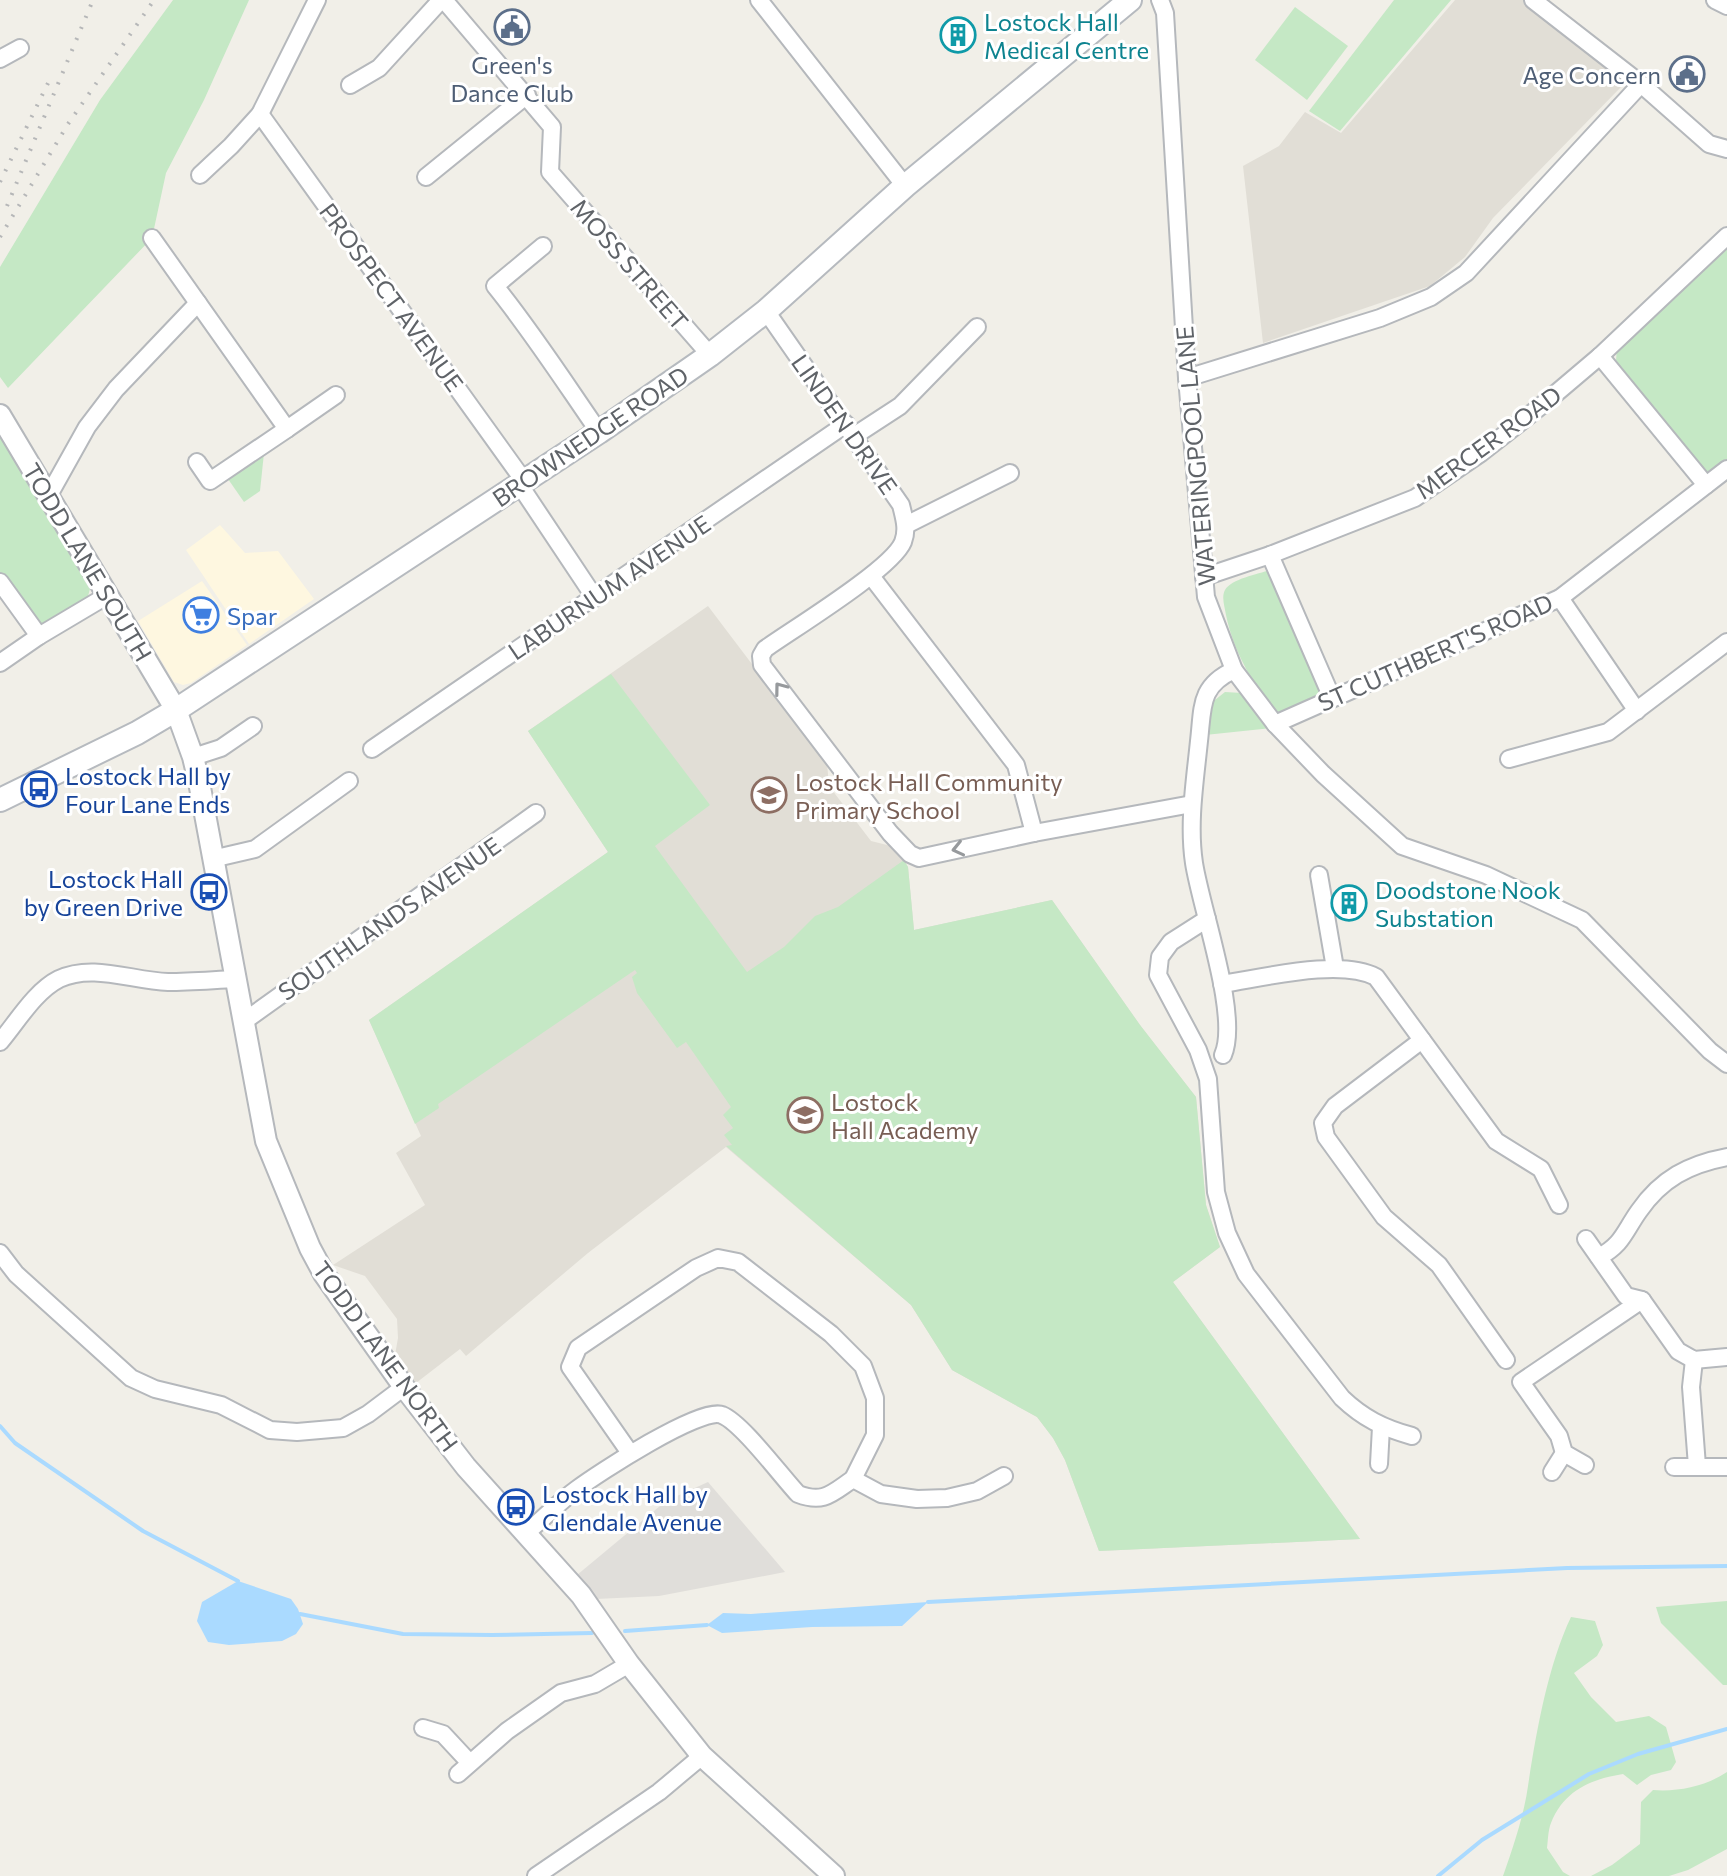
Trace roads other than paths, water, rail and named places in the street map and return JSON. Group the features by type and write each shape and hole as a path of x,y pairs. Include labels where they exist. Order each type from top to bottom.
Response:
{"main road":[{"name":"BROWNEDGE ROAD","path":"0,800 137,733 176,710 599,432 710,355 766,311 905,186 1130,0"}],"street":[{"path":"200,175 260,114 317,0"},
{"path":"350,85 379,68 442,0 527,95 426,177"},
{"path":"759,0 905,186"},
{"name":"WATERINGPOOL LANE","path":"1160,0 1166,28 1187,378 1206,597 1234,670 1275,724 1323,774 1402,846 1486,875 1582,920 1710,1051 1727,1064"},
{"path":"1533,0 1641,84 1709,144 1727,149"},
{"path":"1715,0 1727,6"},
{"path":"0,59 20,48"},
{"path":"1187,378 1380,318 1431,297 1466,273 1641,84"},
{"name":"MOSS STREET","path":"527,95 552,127 550,172 710,355"},
{"name":"PROSPECT AVENUE","path":"260,114 521,482 595,598"},
{"name":"MERCER ROAD","path":"1204,577 1270,555 1415,498 1481,453 1600,356 1727,236"},
{"path":"152,238 287,429"},
{"path":"543,246 495,286 531,330 539,347 599,432"},
{"path":"49,495 87,427 107,401 198,303"},
{"name":"LINDEN DRIVE","path":"766,311 901,505 906,525 903,542 893,557 871,576 765,649 761,656 762,665 890,833 910,854 919,858 1192,804"},
{"name":"LABURNUM AVENUE","path":"372,749 850,430 900,406 977,327"},
{"path":"1600,356 1706,485"},
{"path":"197,462 210,481 336,395"},
{"name":"TODD LANE SOUTH","path":"0,415 176,710"},
{"name":"ST CUTHBERT'S ROAD","path":"1275,724 1560,598 1727,469"},
{"path":"906,525 1010,473"},
{"path":"1270,555 1332,698"},
{"path":"871,576 1016,765 1034,833"},
{"path":"0,582 39,636"},
{"path":"0,663 108,595"},
{"path":"1560,598 1637,711"},
{"path":"1509,759 1608,732 1727,642"},
{"path":"1223,1055 1229,1042 1222,984 1194,862 1192,804 1204,694 1219,677 1234,670"},
{"name":"TODD LANE NORTH","path":"176,710 193,757 266,1141 310,1248 324,1274 404,1387 466,1467 581,1595 629,1664 702,1756 834,1876"},
{"path":"193,757 221,748 253,726"},
{"path":"212,859 255,849 349,781"},
{"name":"SOUTHLANDS AVENUE","path":"243,1022 536,813"},
{"path":"1319,875 1335,968"},
{"path":"1207,919 1171,942 1160,957 1158,975 1198,1050 1208,1079 1216,1192 1227,1233 1246,1274 1318,1368 1360,1415 1381,1427 1412,1436"},
{"path":"1222,984 1335,968 1363,970 1376,977 1496,1141 1541,1169 1559,1205"},
{"path":"0,1042 44,990 56,980 76,973 168,982 235,979"},
{"path":"1422,1040 1335,1106 1323,1123 1326,1137 1384,1217 1439,1265 1506,1360"},
{"path":"1599,1257 1614,1249 1626,1236 1638,1212 1663,1182 1686,1168 1727,1157"},
{"path":"1586,1239 1626,1296 1642,1300 1678,1351 1694,1360 1727,1357"},
{"path":"0,1253 16,1274 131,1378 155,1389 221,1405 270,1430 297,1432 343,1428 404,1387"},
{"path":"526,1533 576,1490 630,1453 706,1414 721,1414 739,1429 798,1494 811,1499 825,1498 853,1479 875,1435 875,1398 863,1366 831,1334 738,1262 718,1258 696,1268 578,1348 570,1367 630,1453"},
{"path":"1585,1465 1564,1453 1559,1436 1521,1382 1642,1300"},
{"path":"1694,1360 1691,1387 1697,1466"},
{"path":"1379,1464 1381,1427"},
{"path":"1552,1472 1564,1453"},
{"path":"1674,1467 1727,1467"},
{"path":"853,1479 881,1494 917,1499 947,1498 977,1491 1004,1476"},
{"path":"423,1728 443,1734 464,1769 507,1731 561,1693 595,1684 629,1664"},
{"path":"536,1876 659,1792 702,1756"}],"water":[{"path":"238,1581 291,1599 303,1624 296,1634 282,1641 229,1645 208,1642 197,1621 202,1602"},
{"path":"928,1602 902,1626 812,1627 722,1633 707,1625 723,1613 751,1614"}],"waterway":[{"path":"0,1426 15,1443 143,1531 238,1581"},
{"path":"928,1602 1567,1568 1727,1566"},
{"path":"300,1614 403,1634 592,1633"},
{"path":"625,1631 707,1625"},
{"path":"1438,1876 1482,1840 1589,1774 1638,1754 1727,1729"}],"railway":[{"path":"7,206 93,0"},
{"path":"0,237 68,124 154,0"},
{"path":"0,182 49,81"}],"place":[{"name":"Green's Dance Club","path":"512,27"},
{"name":"Lostock Hall Medical Centre","path":"958,35"},
{"name":"Age Concern","path":"1687,74"},
{"name":"Spar","path":"201,615"},
{"name":"Lostock Hall by Four Lane Ends","path":"39,789"},
{"name":"Lostock Hall Community Primary School","path":"769,795"},
{"name":"Lostock Hall by Green Drive","path":"209,892"},
{"name":"Doodstone Nook Substation","path":"1349,903"},
{"name":"Lostock Hall Academy","path":"805,1115"},
{"name":"Lostock Hall by Glendale Avenue","path":"516,1507"}]}
